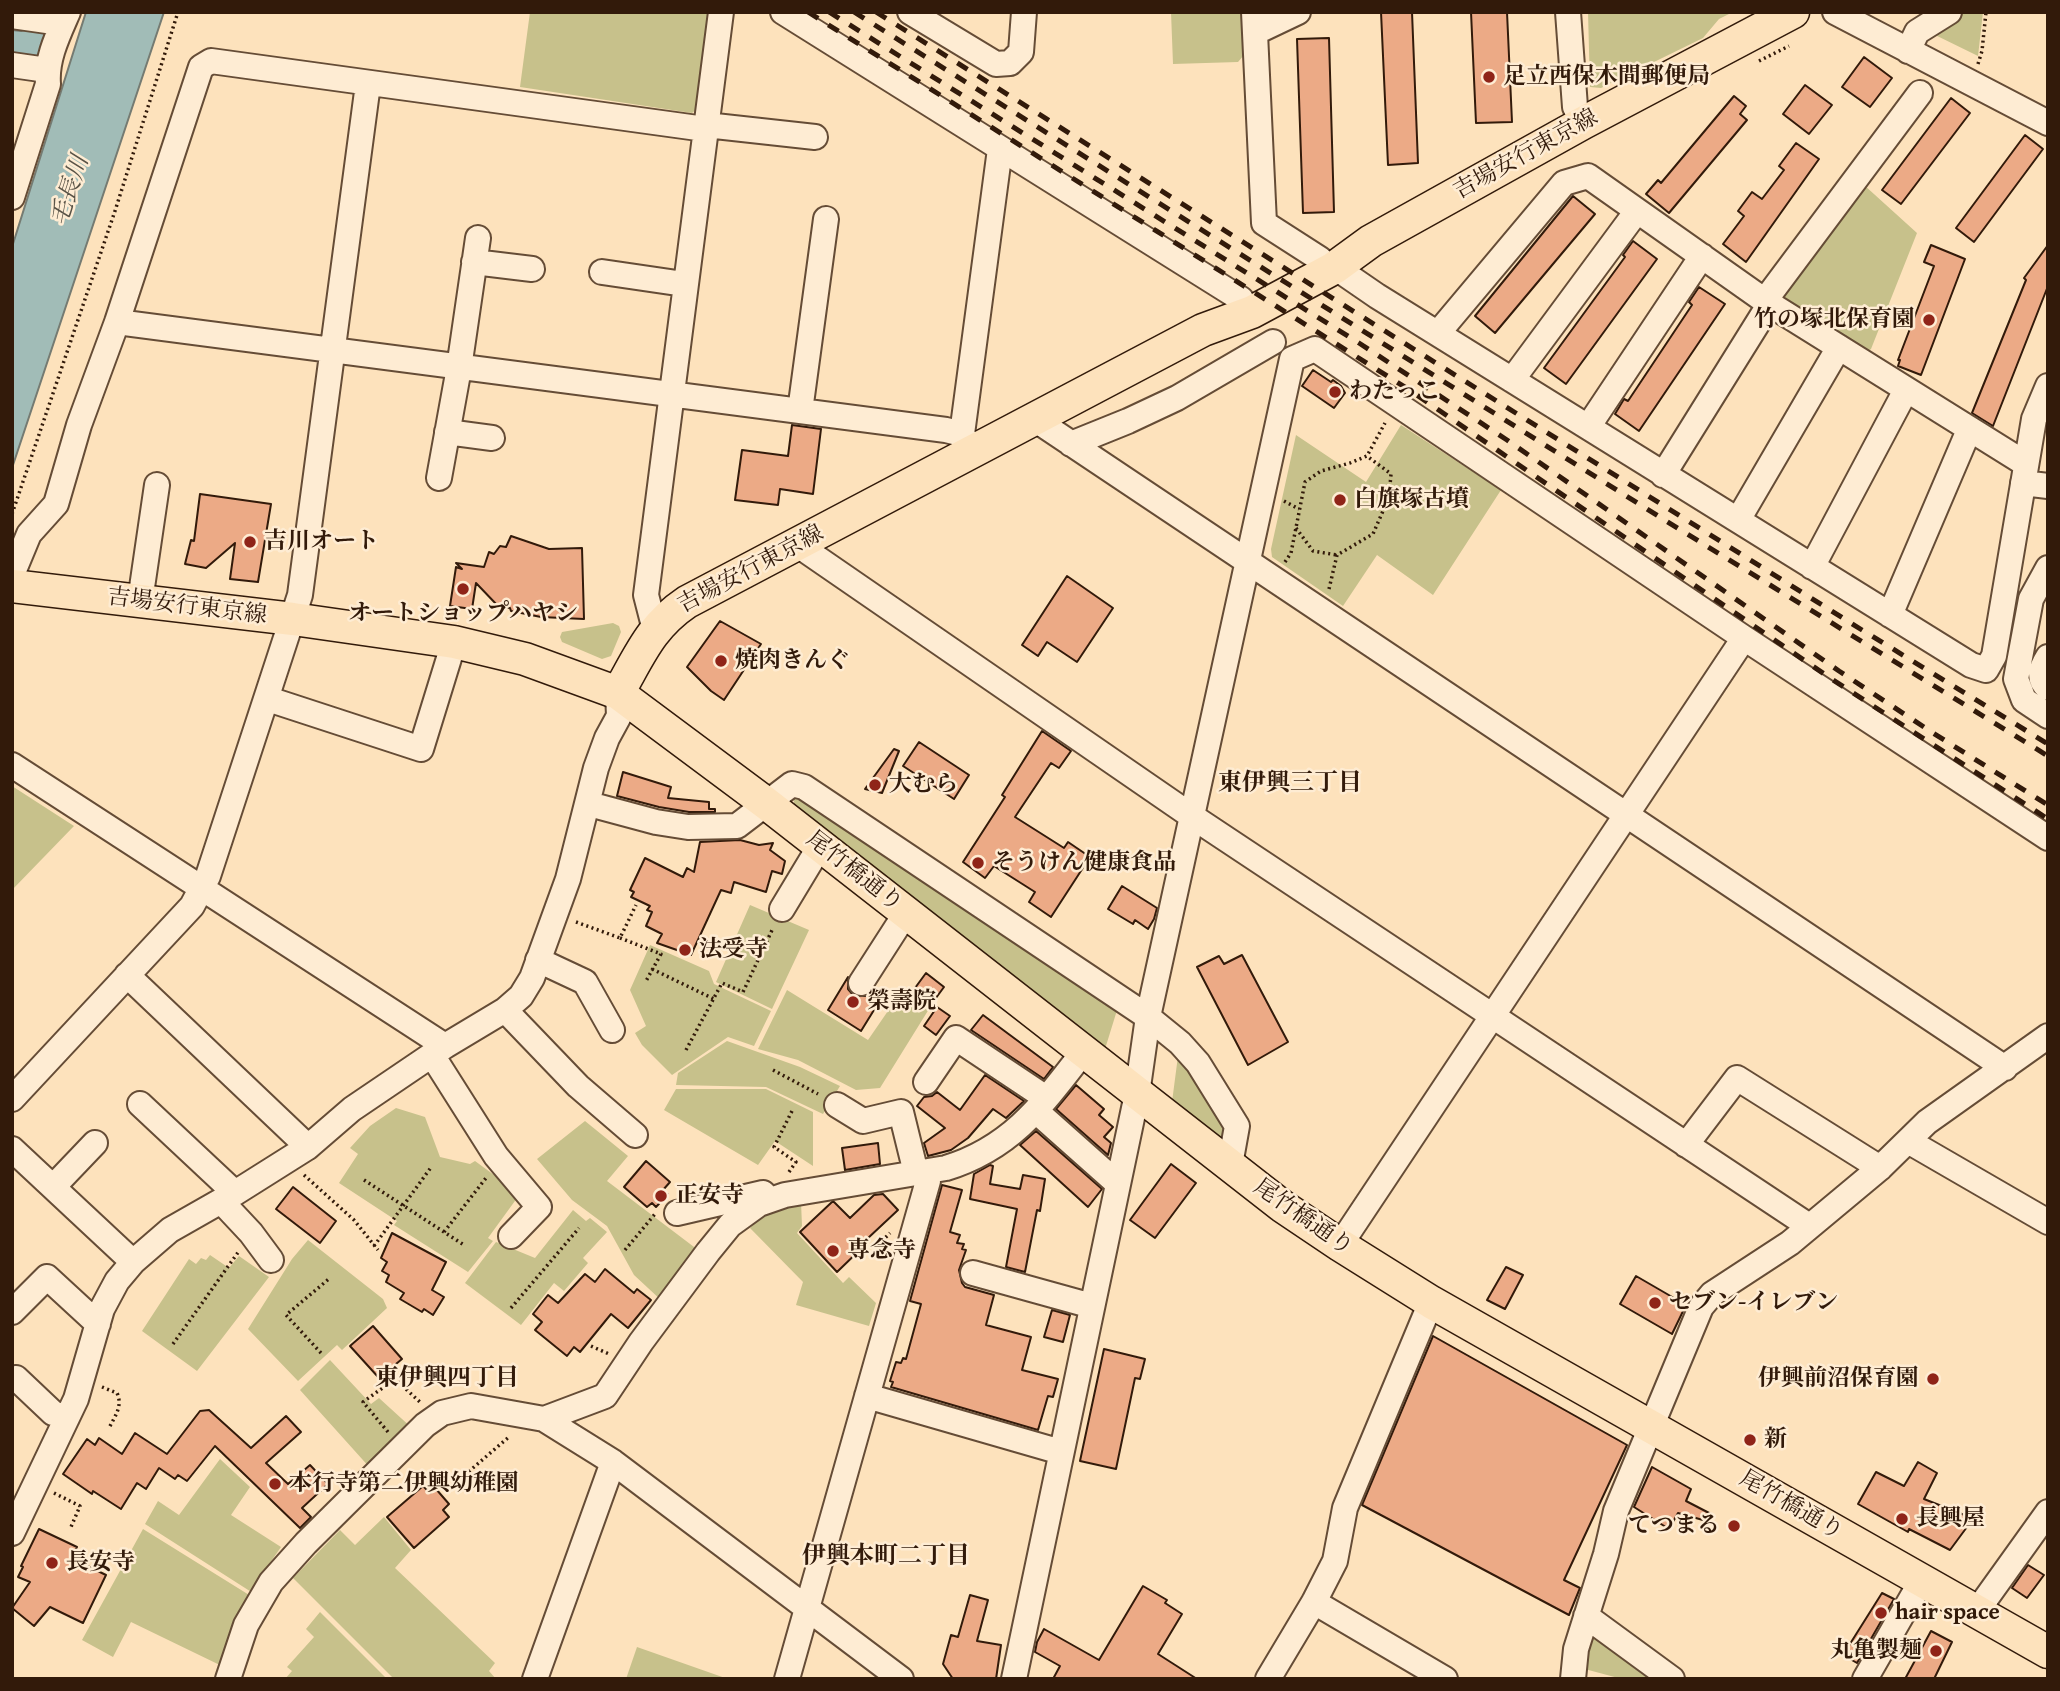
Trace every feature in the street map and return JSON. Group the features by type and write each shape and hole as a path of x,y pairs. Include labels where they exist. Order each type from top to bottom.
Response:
{"main road":[{"name":"吉場安行東京線","path":"12,586 454,642 525,659 618,693 655,630 667,616 687,602 798,545 968,443 1036,420 1247,305 1332,266 1371,241 1583,123 1793,12"},
{"name":"吉場安行東京線","path":"1247,305 1334,268 1371,241"},
{"name":"尾竹橋通り","path":"618,693 767,804 1230,1166 1340,1245 1432,1302 2048,1652"}],"street":[{"path":"655,630 646,595 721,12"},
{"path":"783,12 1247,305 1273,342 1292,359"},
{"path":"910,12 996,64 1010,63 1021,52 1024,12"},
{"path":"1298,12 1255,22 1264,223 1663,475 1971,665 1986,670 1994,656 2034,419 2048,386"},
{"path":"1568,12 1575,107 1583,123"},
{"path":"1835,12 2048,123"},
{"path":"1908,51 1917,32 1949,12"},
{"path":"12,16 63,21 47,68 48,84 12,197"},
{"path":"12,575 29,534 56,503 79,425 117,322 201,66 211,61 706,127 815,137"},
{"path":"12,65 47,68"},
{"path":"12,1099 192,906 202,888 268,699 300,595 368,84"},
{"path":"1663,475 1768,303 1772,291 1920,93"},
{"path":"117,322 946,430 968,443 1000,149"},
{"path":"1438,333 1564,183 1588,176 1768,303 1969,430 2024,473 2048,486"},
{"path":"1512,380 1637,211"},
{"path":"800,411 826,219"},
{"path":"439,478 459,368 476,250 532,269"},
{"path":"1588,428 1702,256"},
{"path":"602,272 684,284"},
{"path":"1071,444 1177,398 1273,342"},
{"path":"1738,520 1839,348"},
{"path":"1292,359 1315,349 1744,638 2048,838"},
{"path":"1014,1679 1137,1094 1148,1017 1292,359"},
{"path":"1812,567 1906,390"},
{"path":"1036,420 2005,1068"},
{"path":"1890,615 1969,430"},
{"path":"447,432 492,438"},
{"path":"140,601 157,485"},
{"path":"798,545 1193,817 1809,1226"},
{"path":"2048,568 2031,599 2038,617 2016,679 2024,700 2048,716"},
{"path":"1340,1245 1744,638"},
{"path":"268,699 421,749 454,642"},
{"path":"2048,657 2040,673 2041,681 2048,688"},
{"path":"14,1524 67,1418 109,1294 133,1262 170,1230 308,1147 352,1109 439,1050 505,1010 520,996 532,978 568,879 596,768 619,716 618,693"},
{"path":"12,765 202,888 439,1050 501,1162 539,1207 512,1236"},
{"path":"589,804 656,822 688,827 737,825 792,785 804,787 1148,1017 1180,1043 1198,1063 1237,1126 1230,1166"},
{"path":"782,909 820,846"},
{"path":"861,984 906,913"},
{"path":"538,960 586,982 612,1030"},
{"path":"127,975 308,1147"},
{"path":"505,1010 578,1086 635,1135"},
{"path":"1573,1679 1576,1649 1606,1554 1616,1511 1701,1307 1712,1294 1790,1243 1880,1168 1927,1122 2048,1036"},
{"path":"926,1082 956,1038 1041,1105 1117,1183"},
{"path":"667,1212 924,1175 969,1161 1008,1139 1041,1105 1084,1051"},
{"path":"1686,1145 1737,1078 1880,1168"},
{"path":"140,1104 228,1197 271,1260"},
{"path":"787,1679 867,1396 924,1175 901,1112 863,1121 837,1105"},
{"path":"1908,1141 2048,1222"},
{"path":"53,1187 95,1143"},
{"path":"12,1149 133,1262"},
{"path":"538,1417 605,1396 714,1243 730,1225 766,1197"},
{"path":"973,1273 1092,1306"},
{"path":"12,1312 47,1277 98,1324"},
{"path":"1268,1679 1335,1561 1345,1508 1432,1302"},
{"path":"16,1378 53,1413 67,1418"},
{"path":"867,1396 1061,1452"},
{"path":"228,1679 246,1626 271,1582 306,1543 435,1416 471,1406 538,1417 613,1462 901,1679"},
{"path":"535,1679 613,1462"},
{"path":"1977,1611 2048,1512"},
{"path":"1865,1679 1922,1580"},
{"path":"1314,1602 1445,1679"},
{"path":"1586,1616 1672,1679"}],"path":[{"path":"12,514 115,211 178,12"},
{"path":"1978,66 1986,12"},
{"path":"1759,61 1789,46"},
{"path":"1275,579 1291,553 1305,482 1321,471 1350,464 1367,456 1391,412"},
{"path":"1296,528 1313,551 1337,555 1373,534 1389,497 1391,474 1367,456"},
{"path":"1282,500 1300,509"},
{"path":"1323,612 1337,555"},
{"path":"620,938 636,905"},
{"path":"686,1050 722,982 743,992 782,909"},
{"path":"574,921 661,954 646,981"},
{"path":"652,969 714,999"},
{"path":"773,1070 837,1105"},
{"path":"766,1197 784,1180 796,1161 774,1147 792,1111"},
{"path":"444,1232 501,1162"},
{"path":"374,1245 432,1166"},
{"path":"300,1172 354,1220 378,1250"},
{"path":"364,1180 464,1245"},
{"path":"625,1250 667,1212"},
{"path":"511,1308 579,1228"},
{"path":"173,1343 251,1233"},
{"path":"321,1353 286,1315 330,1278"},
{"path":"390,1433 363,1402 395,1379 435,1416"},
{"path":"93,1384 118,1396 120,1407 109,1428"},
{"path":"452,1486 538,1417"},
{"path":"49,1491 80,1506 71,1527"}],"shaded area":[{"path":"530,12 713,12 702,105 692,113 520,87"},
{"path":"1171,12 1242,12 1244,55 1238,62 1173,64"},
{"path":"1588,12 1733,12 1719,19 1703,38 1601,88 1590,87"},
{"path":"1961,12 1983,12 1978,56 1927,31"},
{"path":"1864,185 1917,233 1871,349 1863,355 1785,303 1783,291"},
{"path":"1401,425 1501,490 1433,595 1377,555 1343,606 1272,557 1271,549 1296,435 1366,482"},
{"path":"613,623 619,626 621,632 611,656 602,659 562,642 560,637 562,632"},
{"path":"12,786 74,826 12,890"},
{"path":"799,796 1118,1007 1105,1049 794,804 794,797"},
{"path":"750,905 809,930 772,1009 716,982"},
{"path":"650,945 709,971 714,984 771,1011 754,1046 728,1037 672,1075 642,1045 635,1033 646,1026 630,990"},
{"path":"787,990 868,1040 901,992 929,1009 880,1088 856,1090 798,1060 758,1049"},
{"path":"727,1041 800,1067 840,1086 823,1114 766,1087 676,1085 678,1073"},
{"path":"1178,1056 1188,1064 1225,1127 1226,1134 1218,1137 1172,1102"},
{"path":"676,1089 766,1089 813,1112 813,1166 775,1141 758,1165 664,1110"},
{"path":"396,1108 425,1117 440,1157 470,1164 475,1161 520,1194 488,1238 493,1241 468,1272 394,1225 397,1221 339,1183 358,1154 350,1148 370,1126"},
{"path":"585,1121 628,1156 607,1181 698,1250 662,1301 634,1275 607,1226 572,1200 537,1159"},
{"path":"801,1202 802,1226 797,1233 843,1283 849,1277 876,1303 869,1326 796,1305 803,1282 750,1228 768,1210"},
{"path":"573,1210 586,1221 590,1218 607,1232 583,1258 588,1263 564,1291 554,1283 521,1325 465,1283 496,1242 535,1258"},
{"path":"308,1240 383,1299 387,1308 342,1350 337,1345 298,1381 248,1329 292,1259"},
{"path":"210,1255 229,1268 239,1256 269,1277 197,1371 142,1331 189,1259 196,1264 201,1258 206,1260"},
{"path":"330,1360 371,1404 379,1398 413,1429 371,1469 300,1390"},
{"path":"220,1459 250,1487 231,1515 281,1547 265,1570 256,1595 145,1524 158,1501 179,1515"},
{"path":"384,1517 411,1550 395,1568 495,1663 489,1671 496,1679 394,1679 293,1578 340,1530 355,1545"},
{"path":"143,1529 254,1598 226,1668 131,1622 113,1657 82,1640"},
{"path":"320,1612 387,1679 285,1679 292,1671 287,1667 314,1637 306,1629"},
{"path":"1598,1635 1657,1679 1622,1679 1581,1668 1586,1636"},
{"path":"637,1647 728,1679 626,1679"}],"water":[{"name":"毛長川","path":"86,12 164,12 12,468 12,247"},
{"path":"12,30 50,30 40,61 12,53"}],"building":[{"path":"1381,12 1412,12 1418,163 1388,165"},
{"path":"1471,12 1507,12 1512,122 1476,123"},
{"path":"1329,38 1334,212 1303,213 1297,39"},
{"path":"1864,57 1892,78 1870,107 1842,87"},
{"path":"1805,85 1832,105 1809,134 1783,114"},
{"path":"1734,96 1746,106 1740,114 1747,120 1669,213 1646,194 1658,180 1661,183"},
{"path":"1951,98 1970,113 1901,204 1882,190"},
{"path":"2025,135 2043,149 1974,242 1956,228"},
{"path":"1796,143 1819,159 1746,262 1723,244 1744,216 1738,211 1752,192 1762,199 1784,170 1779,166"},
{"path":"1573,196 1595,214 1495,333 1475,316"},
{"path":"1633,241 1657,259 1566,384 1544,368 1625,257 1623,255"},
{"path":"1931,245 1965,259 1921,375 1898,366 1898,360 1934,266 1924,262"},
{"path":"2048,245 2048,286 1993,426 1972,413 2026,280 2024,278"},
{"path":"1699,287 1725,304 1639,431 1615,414 1624,399 1628,401 1692,305 1689,302"},
{"path":"1313,370 1331,382 1333,380 1345,393 1334,408 1302,386"},
{"path":"792,425 821,429 813,494 780,489 778,505 735,500 742,450 788,456"},
{"path":"200,494 271,504 258,582 230,579 235,543 206,568 185,564 191,540 194,541"},
{"path":"511,536 549,549 582,548 584,619 541,617 511,611 510,608 498,606 476,583 472,609 450,606 456,567 462,569 456,563 484,567 489,552 494,554 500,546 506,547"},
{"path":"1067,576 1113,608 1077,662 1047,642 1038,656 1022,645"},
{"path":"720,621 761,644 724,700 687,667"},
{"path":"1042,731 1071,751 1059,768 1051,763 1015,817 1064,848 1068,842 1090,857 1051,917 1029,902 1035,892 994,866 985,878 963,862 1005,797 1002,795"},
{"path":"919,742 969,775 954,799 903,766"},
{"path":"894,749 899,751 882,793 865,789"},
{"path":"623,772 671,787 668,798 709,802 709,809 715,809 715,812 689,812 617,796"},
{"path":"740,840 759,845 773,843 770,850 785,861 782,874 772,871 766,892 734,882 731,893 721,890 691,955 657,943 662,934 646,926 652,912 647,910 650,906 631,897 634,892 630,890 645,858 683,877 687,868 694,872 700,842"},
{"path":"1122,886 1157,908 1148,929 1135,920 1133,924 1108,909"},
{"path":"1242,955 1288,1042 1248,1065 1197,967 1219,956 1224,964"},
{"path":"926,973 944,987 933,1002 915,988"},
{"path":"848,977 848,989 854,996 867,996 873,991 882,997 861,1031 828,1010"},
{"path":"937,1007 950,1016 936,1035 924,1026"},
{"path":"983,1015 1053,1067 1044,1079 971,1030"},
{"path":"985,1075 1024,1101 1006,1118 993,1109 968,1138 951,1150 928,1156 924,1143 945,1128 917,1106 924,1097 937,1092 960,1110"},
{"path":"1076,1085 1104,1109 1099,1115 1113,1127 1104,1137 1111,1143 1108,1155 1056,1109"},
{"path":"1036,1131 1102,1189 1088,1207 1020,1145"},
{"path":"878,1143 880,1164 845,1170 842,1148"},
{"path":"646,1161 670,1182 663,1190 668,1194 656,1207 652,1203 647,1207 624,1187"},
{"path":"1171,1164 1196,1183 1155,1238 1130,1220"},
{"path":"993,1166 990,1184 1020,1189 1023,1175 1045,1179 1025,1272 1006,1267 1017,1209 970,1199 974,1174"},
{"path":"942,1185 962,1190 950,1232 960,1235 957,1243 964,1244 962,1249 966,1250 959,1270 962,1283 965,1287 994,1295 986,1325 1031,1337 1022,1370 1058,1379 1053,1397 1048,1396 1038,1430 891,1387 893,1382 890,1381 896,1362 901,1363 903,1358 906,1359 921,1304 910,1301"},
{"path":"293,1187 336,1221 320,1243 276,1209"},
{"path":"883,1194 898,1210 837,1272 800,1232 832,1202 850,1218 874,1195"},
{"path":"392,1233 446,1262 432,1290 444,1297 433,1315 400,1299 404,1293 386,1282 389,1275 382,1271 387,1262 381,1258"},
{"path":"1506,1267 1523,1275 1505,1309 1487,1300"},
{"path":"605,1269 634,1293 637,1289 651,1300 628,1328 611,1314 580,1352 574,1347 567,1356 535,1330 542,1322 533,1314 548,1295 558,1303 585,1274 595,1282"},
{"path":"1636,1276 1686,1305 1672,1334 1620,1304"},
{"path":"1052,1310 1070,1315 1063,1342 1044,1337"},
{"path":"373,1326 402,1359 379,1378 350,1346"},
{"path":"1433,1336 1627,1445 1564,1580 1580,1588 1569,1615 1362,1505"},
{"path":"1104,1349 1145,1359 1140,1379 1135,1378 1116,1469 1080,1461"},
{"path":"209,1410 251,1448 286,1416 301,1432 266,1463 288,1484 310,1465 328,1484 302,1508 311,1517 300,1528 215,1446 187,1481 178,1475 175,1479 159,1468 146,1489 137,1483 121,1509 93,1491 92,1494 63,1474 87,1439 95,1445 99,1438 122,1454 135,1433 167,1454 200,1411"},
{"path":"1918,1462 1937,1473 1924,1499 1967,1516 1967,1527 1950,1550 1909,1529 1908,1532 1858,1504 1876,1472 1904,1486"},
{"path":"1652,1467 1691,1489 1686,1501 1713,1515 1710,1522 1678,1513 1669,1529 1634,1507"},
{"path":"423,1486 430,1493 436,1489 449,1504 443,1510 449,1517 414,1548 387,1517"},
{"path":"39,1529 77,1547 71,1558 106,1575 83,1623 50,1607 34,1626 12,1608 30,1582 18,1577"},
{"path":"2028,1565 2044,1575 2027,1598 2012,1588"},
{"path":"1143,1586 1167,1600 1165,1603 1182,1614 1158,1654 1197,1679 1053,1679 1060,1666 1035,1652 1044,1629 1099,1660"},
{"path":"1882,1593 1894,1599 1857,1663 1843,1655"},
{"path":"970,1595 988,1600 977,1641 1001,1645 996,1679 953,1679 943,1664 951,1635 958,1637"},
{"path":"1931,1631 1952,1642 1934,1679 1905,1679"}],"railway":[{"path":"808,12 1408,389 1833,680 2048,819"},
{"path":"829,12 1359,343 1507,440 1839,671 2048,805"},
{"path":"854,12 1679,529 2048,756"},
{"path":"876,12 2048,744"}],"place":[{"name":"足立西保木間郵便局","path":"1489,77"},
{"name":"竹の塚北保育園","path":"1929,320"},
{"name":"わたっこ","path":"1335,392"},
{"name":"白旗塚古墳","path":"1340,500"},
{"name":"吉川オート","path":"250,542"},
{"name":"オートショップハヤシ","path":"463,589"},
{"name":"焼肉きんぐ","path":"721,661"},
{"name":"大むら","path":"875,785"},
{"name":"そうけん健康食品","path":"978,863"},
{"name":"法受寺","path":"685,950"},
{"name":"榮壽院","path":"853,1002"},
{"name":"正安寺","path":"661,1196"},
{"name":"専念寺","path":"833,1251"},
{"name":"セブン-イレブン","path":"1655,1303"},
{"name":"伊興前沼保育園","path":"1933,1379"},
{"name":"新","path":"1750,1440"},
{"name":"本行寺第二伊興幼稚園","path":"275,1484"},
{"name":"長興屋","path":"1902,1519"},
{"name":"てつまる","path":"1734,1526"},
{"name":"長安寺","path":"52,1563"},
{"name":"hair space","path":"1881,1613"},
{"name":"丸亀製麺","path":"1936,1651"}],"district":[{"name":"東伊興三丁目","path":"1290,784"},
{"name":"東伊興四丁目","path":"447,1379"},
{"name":"伊興本町二丁目","path":"886,1557"}]}
